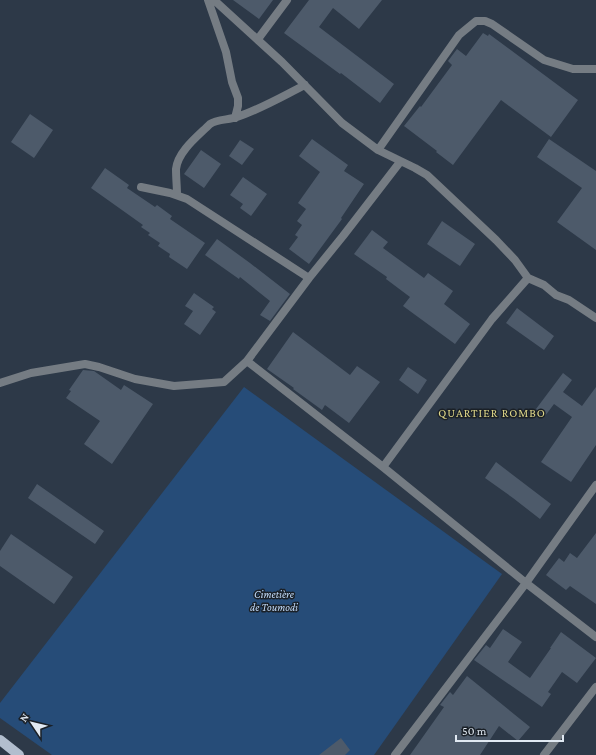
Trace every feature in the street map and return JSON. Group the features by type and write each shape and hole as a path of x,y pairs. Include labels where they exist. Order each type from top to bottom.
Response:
{"main road":[{"path":"0,740 19,755"}],"street":[{"path":"208,0 224,47 232,82 238,98 236,118"},
{"path":"214,0 258,39 342,124 378,150 427,175 496,240 515,260 528,278 544,285 556,295 569,300 596,318"},
{"path":"258,39 287,0"},
{"path":"378,150 459,35 476,20 485,21 492,24 544,60 573,69 596,69"},
{"path":"177,195 176,170 178,163 187,148 214,122 236,118 259,109 305,85"},
{"path":"0,383 31,373 85,364 135,379 174,386 224,382 247,361 309,278 400,162"},
{"path":"141,187 188,199 309,278"},
{"path":"384,468 492,319 528,278"},
{"path":"247,361 596,637"},
{"path":"395,755 526,583 596,485"},
{"path":"544,755 596,687"}],"green space":[{"name":"Cimetière de Toumodi","path":"244,387 502,574 374,755 52,755 0,718 0,703"}],"building":[{"path":"233,0 273,0 259,19"},
{"path":"309,0 382,0 359,29 333,8 319,27 394,84 380,103 341,73 340,74 284,33"},
{"path":"483,33 488,36 489,34 578,100 551,137 501,100 453,165 404,126 420,106 421,107 452,65 448,61 457,49 466,56"},
{"path":"30,114 53,130 34,158 11,142"},
{"path":"312,139 348,165 344,171 364,184 341,218 342,219 309,264 289,249 298,237 295,235 302,225 297,221 306,209 298,203 320,172 299,156"},
{"path":"549,139 596,171 596,250 557,222 582,188 537,157"},
{"path":"240,140 254,149 242,165 229,156"},
{"path":"201,150 221,164 204,188 184,174"},
{"path":"105,168 129,185 127,188 155,207 157,205 172,216 170,219 205,243 187,269 169,257 170,254 158,246 160,243 148,235 150,233 141,227 143,225 91,188"},
{"path":"243,177 267,194 251,216 240,208 243,204 230,195"},
{"path":"442,221 475,244 460,266 427,244"},
{"path":"372,230 388,242 383,248 424,278 428,273 453,291 444,304 470,324 455,344 403,306 410,297 386,279 387,277 354,254"},
{"path":"217,239 290,294 270,321 260,315 270,301 240,277 239,279 205,255"},
{"path":"194,293 214,307 212,309 216,312 200,335 184,324 193,311 185,306"},
{"path":"517,308 554,336 544,350 506,323"},
{"path":"293,332 350,375 357,366 380,382 349,423 325,405 322,410 267,369"},
{"path":"408,367 427,380 418,394 399,380"},
{"path":"83,370 94,371 121,390 124,385 153,404 112,464 84,444 100,421 66,398 71,391 69,390"},
{"path":"563,373 572,380 563,392 582,406 596,387 596,445 571,482 541,462 572,417 554,404 545,416 536,409"},
{"path":"496,462 551,504 540,519 485,478"},
{"path":"37,484 104,531 95,544 28,498"},
{"path":"596,533 596,604 570,586 566,590 546,575 559,558 564,562 570,553 577,558"},
{"path":"11,534 73,577 54,604 0,566 0,551"},
{"path":"503,629 522,642 508,662 530,678 561,632 596,658 577,683 562,672 548,692 551,694 542,707 474,660 486,645 490,648"},
{"path":"467,676 530,727 518,741 499,726 480,755 410,755 444,707 440,705 450,692 453,695"},
{"path":"341,738 350,750 345,755 319,755"}],"district":[{"name":"QUARTIER ROMBO","path":"492,413"}]}
